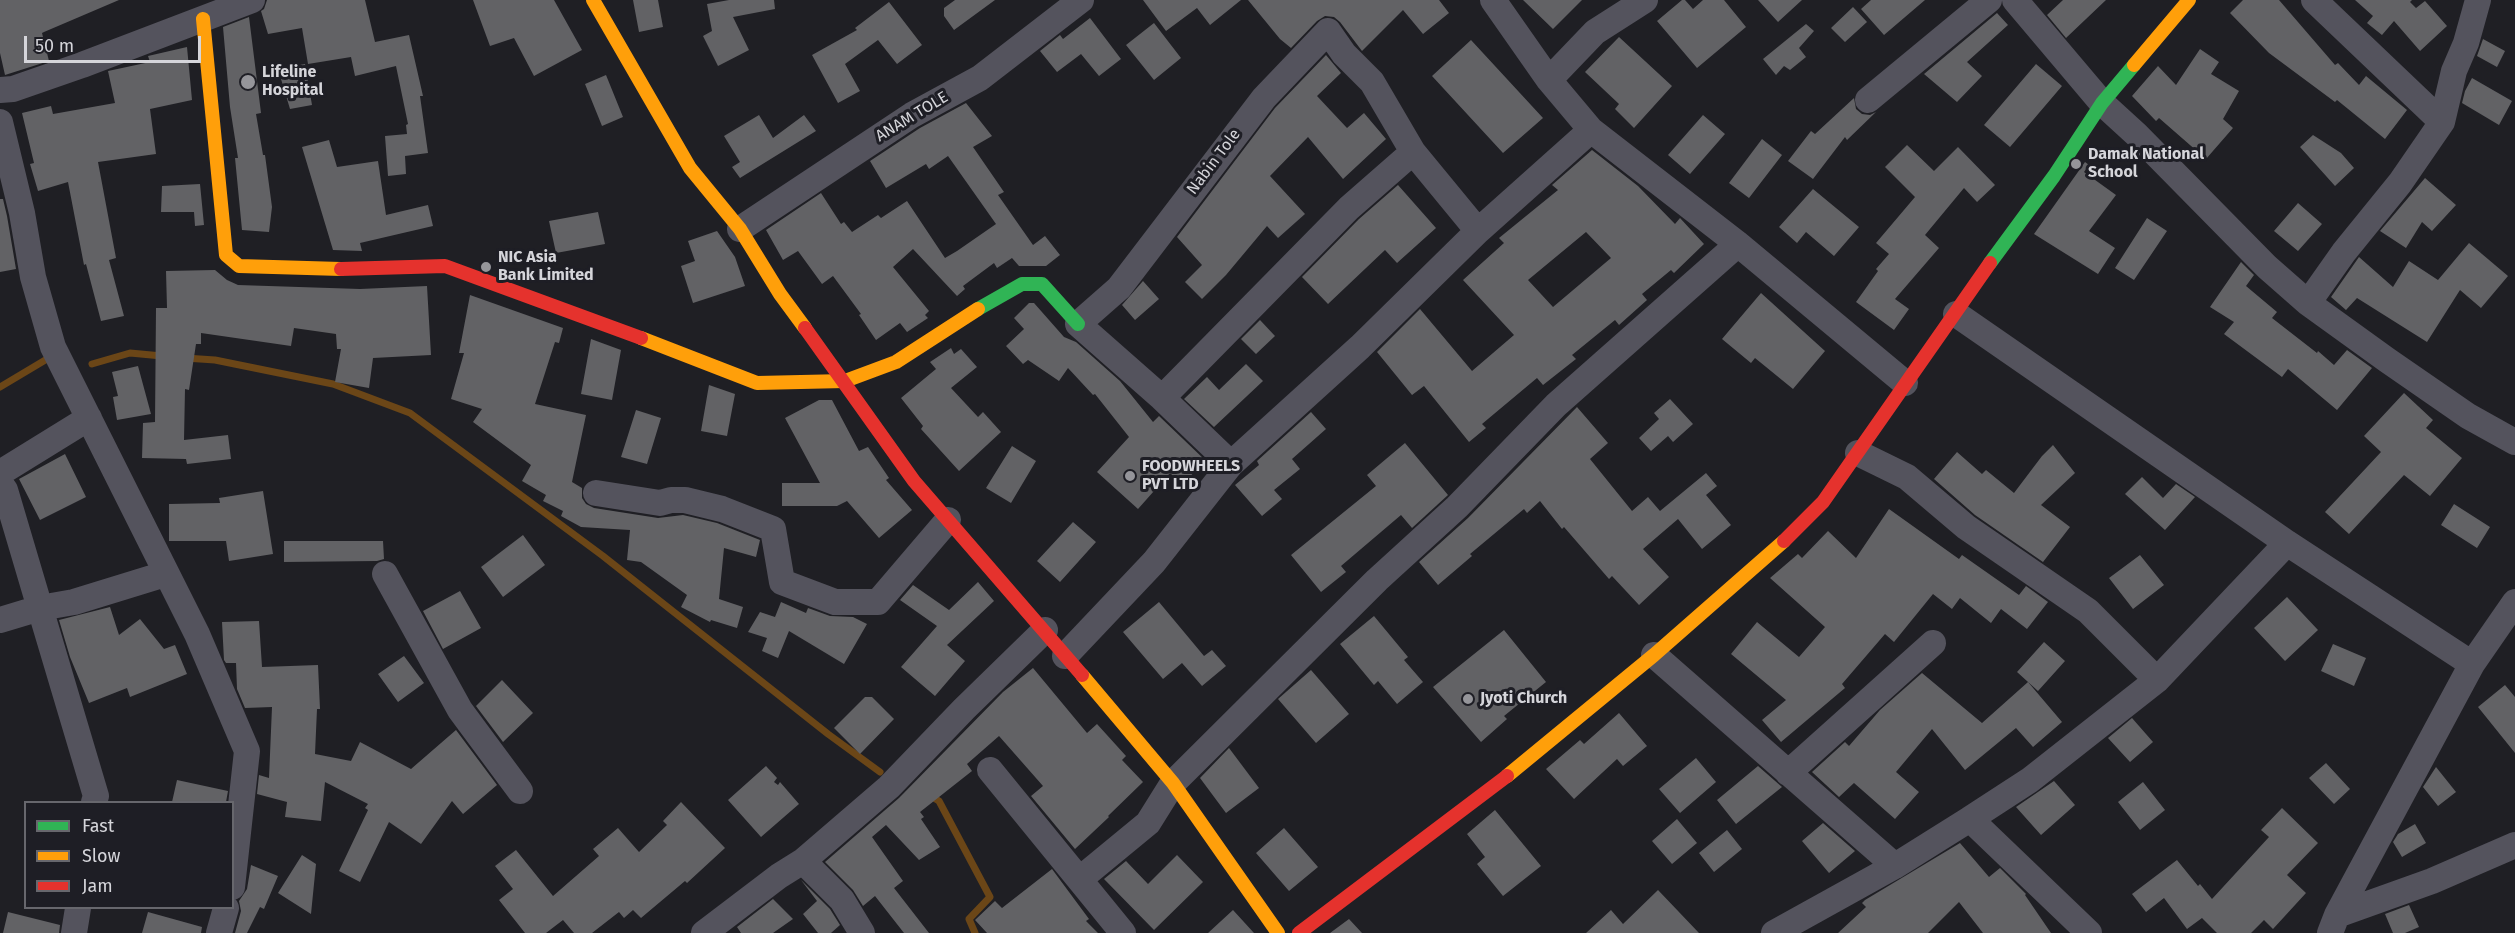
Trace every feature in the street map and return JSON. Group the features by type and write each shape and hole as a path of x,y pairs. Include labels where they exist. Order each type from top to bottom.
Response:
{"street":[{"path":"0,90 13,89 82,65 252,0"},
{"path":"592,0 690,168 740,229 780,294 845,381 914,481 1045,630 1173,783 1278,933"},
{"name":"ANAM TOLE","path":"740,229 912,115 980,78 1081,0"},
{"path":"1493,0 1549,80 1590,130 1738,244 1905,383"},
{"path":"1549,80 1595,32 1645,0"},
{"path":"1868,100 1989,0"},
{"path":"2015,0 2102,103 2137,135 2267,267 2308,303 2468,416 2515,442"},
{"path":"1299,933 1510,774 1654,655 1789,537 1823,502 2006,239 2054,176 2102,103 2189,0"},
{"path":"2314,0 2442,122"},
{"path":"2308,303 2344,252 2400,183 2442,122 2454,71 2466,43 2478,0"},
{"path":"203,19 226,255 239,266 361,270 445,266 558,306 757,383 845,381 896,362 964,318 1023,284 1041,284 1078,324 1162,398 1231,464"},
{"name":"Nabin Tole","path":"1078,324 1119,288 1264,98 1328,31 1344,54 1372,82 1413,153 1478,231"},
{"path":"0,122 22,213 33,277 52,347 197,634 247,751 234,868"},
{"path":"1065,656 1154,562 1231,464 1360,347 1478,231 1590,130"},
{"path":"1162,398 1349,208 1413,153"},
{"path":"1080,879 1148,824 1173,783 1377,580 1457,507 1556,405 1738,244"},
{"path":"1956,314 2287,543 2472,664"},
{"path":"0,473 89,418"},
{"path":"1858,453 1907,477 1966,527 2088,611 2157,680"},
{"path":"0,483 5,490 96,796 94,801"},
{"path":"596,493 660,503 685,500 722,509 773,529 783,582 835,602 878,602 948,520"},
{"path":"1774,933 1895,866 2030,780 2157,680 2287,543"},
{"path":"0,620 40,608 74,602 165,574"},
{"path":"385,574 460,710 520,791"},
{"path":"2334,924 2472,664 2515,602"},
{"path":"704,933 780,876 804,861 889,787 1045,630"},
{"path":"1788,773 1933,643"},
{"path":"1654,655 1895,866"},
{"path":"990,770 1123,933"},
{"path":"1970,819 2089,933"},
{"path":"2334,924 2515,844"},
{"path":"804,861 842,900 862,933"},
{"path":"74,933 78,909"},
{"path":"219,933 226,909"}],"building":[{"path":"0,0 119,0 42,33 49,61 5,75 0,53"},
{"path":"267,0 365,0 375,42 409,35 423,96 420,96 428,153 405,156 406,174 388,176 385,136 407,134 406,125 408,124 396,66 355,76 351,57 308,64 302,28 268,34 261,11"},
{"path":"473,0 554,0 582,50 534,76 514,38 490,46"},
{"path":"633,0 658,0 663,27 639,32"},
{"path":"729,0 774,0 775,9 733,17 749,50 718,66 703,36 712,31 707,4"},
{"path":"955,0 995,0 954,30 944,16 944,8"},
{"path":"1143,0 1241,0 1210,25 1197,8 1166,31"},
{"path":"1248,0 1439,0 1449,13 1423,34 1403,10 1362,51 1340,22 1334,17 1325,16 1317,21 1291,48 1280,39"},
{"path":"1523,0 1582,0 1553,29"},
{"path":"1682,0 1685,0 1693,9 1703,0 1724,0 1746,27 1697,68 1657,21"},
{"path":"1758,0 1802,0 1778,22"},
{"path":"1871,0 1925,0 1884,35 1861,9"},
{"path":"2063,0 2106,0 2066,38 2047,15"},
{"path":"2243,0 2279,0 2335,65 2338,63 2359,85 2366,76 2407,110 2385,139 2337,100 2335,102 2269,53 2230,13"},
{"path":"2355,0 2412,0 2410,2 2416,8 2425,1 2447,26 2420,51 2394,21 2382,35 2367,23 2373,16"},
{"path":"889,2 922,45 897,64 878,40 845,64 860,91 838,103 812,55 857,30 855,28"},
{"path":"1853,7 1867,22 1845,42 1831,28"},
{"path":"1997,13 2008,25 1967,62 1982,76 1957,102 1924,74"},
{"path":"249,17 261,113 256,114 263,155 265,155 272,207 269,232 242,230 235,158 238,158 230,107 223,27"},
{"path":"1090,18 1121,59 1099,76 1081,54 1057,72 1040,51 1060,35 1063,39"},
{"path":"1154,23 1181,58 1154,80 1126,45"},
{"path":"1806,24 1814,31 1799,48 1806,57 1790,70 1784,66 1776,75 1763,59"},
{"path":"1619,37 1672,86 1634,128 1615,109 1619,104 1585,72"},
{"path":"2483,39 2505,51 2497,67 2477,56"},
{"path":"1471,40 1543,118 1503,153 1432,76"},
{"path":"187,47 192,100 150,109 156,154 98,162 116,258 109,260 124,316 101,321 86,264 84,265 68,182 38,191 30,164 34,163 22,113 51,106 53,114 115,103 108,71 150,62 148,56"},
{"path":"2200,49 2219,62 2211,74 2239,91 2223,119 2233,128 2206,159 2159,118 2156,121 2132,96 2158,66 2176,85"},
{"path":"1326,55 1341,73 1317,96 1347,128 1364,113 1386,139 1343,179 1308,137 1270,176 1305,214 1278,238 1267,226 1226,275 1202,299 1185,282 1202,265 1177,237 1275,108"},
{"path":"305,64 312,105 290,109 278,69"},
{"path":"2036,64 2062,86 2010,147 1984,125"},
{"path":"606,75 623,117 602,126 585,84"},
{"path":"2472,78 2512,101 2499,125 2462,103"},
{"path":"1854,98 1856,109 1862,114 1870,115 1876,112 1847,140 1845,137 1813,179 1788,161 1811,131 1815,134"},
{"path":"966,103 992,136 973,147 1004,192 998,195 1033,245 1045,236 1060,255 1046,266 1019,266 1012,258 997,268 994,263 963,286 965,289 957,296 913,249 893,267 929,311 925,315 928,318 907,332 900,323 876,340 859,315 861,314 833,276 822,284 798,251 783,260 766,230 821,193 841,224 844,222 852,232 878,215 881,218 907,201 945,258 957,251 996,224 948,156 929,169 926,164 886,188 870,161 920,128"},
{"path":"759,115 773,138 804,115 816,131 740,178 732,167 740,162 724,136"},
{"path":"1703,115 1725,134 1690,174 1668,155"},
{"path":"2313,135 2341,153 2354,168 2335,186 2300,147"},
{"path":"1762,139 1782,155 1749,198 1729,183"},
{"path":"329,140 337,167 378,161 386,215 428,205 433,226 360,243 362,251 333,250 302,147"},
{"path":"1907,145 1934,171 1958,147 1995,185 1977,202 1964,188 1925,235 1939,248 1895,299 1909,309 1894,330 1856,302 1878,271 1876,269 1889,254 1876,243 1915,197 1885,167"},
{"path":"1592,150 1638,186 1675,224 1680,218 1704,244 1674,273 1671,270 1642,294 1647,300 1619,325 1615,320 1572,355 1576,359 1543,385 1537,378 1482,424 1486,428 1469,442 1424,386 1412,395 1377,352 1420,309 1472,371 1514,335 1463,280 1504,243 1499,238 1558,190 1552,185","holes":["1586,232 1611,258 1553,307 1528,280"]},
{"path":"2085,162 2089,165 2084,172 2116,195 2089,231 2115,248 2098,274 2034,234"},
{"path":"2425,178 2456,205 2432,231 2422,222 2406,248 2380,231"},
{"path":"200,184 204,225 195,226 194,212 161,212 162,186"},
{"path":"1398,185 1436,228 1397,263 1385,250 1328,304 1302,277 1359,219"},
{"path":"1813,189 1859,227 1834,256 1806,232 1797,243 1779,227"},
{"path":"0,199 3,199 7,216 16,269 0,272"},
{"path":"2298,203 2322,224 2298,251 2274,231"},
{"path":"598,212 605,244 556,253 549,221"},
{"path":"2147,218 2167,231 2134,280 2115,268"},
{"path":"717,231 735,257 745,286 693,303 681,266 695,261 688,241"},
{"path":"2469,243 2508,276 2481,308 2460,290 2427,342 2357,298 2346,310 2331,297 2359,257 2393,287 2409,261 2438,280"},
{"path":"2241,262 2254,275 2246,286 2277,312 2272,318 2334,365 2347,350 2372,368 2337,410 2288,369 2282,377 2224,334 2234,322 2210,307"},
{"path":"215,270 227,280 238,285 360,289 427,286 431,355 373,358 369,388 335,382 341,349 337,349 336,334 294,328 291,346 201,333 201,344 196,344 189,390 185,389 184,440 228,435 231,459 187,464 186,459 142,458 143,423 155,422 156,308 167,308 166,271"},
{"path":"1143,281 1159,299 1135,320 1122,305"},
{"path":"1761,293 1825,351 1793,389 1755,358 1751,363 1722,339"},
{"path":"470,295 563,328 559,343 555,342 535,404 586,415 572,482 582,488 582,498 586,504 594,508 658,518 683,515 717,523 760,540 756,557 724,548 719,599 743,607 737,628 711,620 710,622 681,607 687,595 641,562 627,560 630,530 581,527 561,516 563,511 543,501 546,495 522,481 531,465 473,422 482,409 451,399 464,353 459,353"},
{"path":"1029,303 1034,303 1064,337 1076,342 1120,381 1153,422 1159,416 1206,461 1182,484 1170,473 1138,509 1097,472 1129,437 1095,394 1093,395 1068,368 1059,381 1028,360 1023,364 1006,346 1024,329 1014,318"},
{"path":"1260,320 1275,336 1256,354 1241,339"},
{"path":"591,339 621,350 612,400 581,394"},
{"path":"951,348 954,354 961,349 977,367 951,388 978,417 983,412 1001,432 959,471 921,429 923,426 901,398 936,369 930,362"},
{"path":"1246,364 1263,381 1214,427 1184,399 1207,377 1219,390"},
{"path":"138,366 151,414 117,420 113,397 118,396 112,372"},
{"path":"709,385 735,394 727,436 701,431"},
{"path":"2404,393 2433,420 2426,428 2462,458 2430,496 2404,475 2349,534 2325,512 2381,452 2364,436"},
{"path":"1670,399 1693,424 1673,442 1668,436 1651,451 1639,438 1659,419 1654,413"},
{"path":"819,400 832,400 859,451 868,447 889,478 886,480 912,510 879,538 847,501 837,506 782,506 782,483 820,483 785,418"},
{"path":"1577,407 1608,443 1590,459 1632,511 1648,497 1660,511 1706,473 1717,486 1706,495 1731,525 1702,549 1678,519 1643,549 1669,577 1639,605 1612,576 1609,579 1564,527 1562,529 1540,501 1527,513 1524,509 1470,554 1472,556 1438,585 1419,562 1468,518"},
{"path":"636,410 661,418 647,464 621,457"},
{"path":"1311,412 1326,429 1292,459 1300,469 1274,490 1282,499 1262,516 1235,485 1259,465 1257,461"},
{"path":"1405,443 1448,495 1412,528 1401,515 1341,566 1346,572 1321,592 1291,555 1376,486 1367,475"},
{"path":"2053,445 2075,473 2041,505 2070,527 2043,562 1975,515 1934,479 1957,452 1982,474 1986,470 2014,493"},
{"path":"1012,446 1036,461 1011,503 986,488"},
{"path":"65,454 86,497 40,520 19,479"},
{"path":"2142,477 2163,498 2176,484 2195,497 2165,530 2125,494"},
{"path":"263,491 273,554 229,561 226,541 169,541 169,504 220,503 219,498"},
{"path":"2454,504 2490,527 2477,548 2441,525"},
{"path":"1889,509 1959,559 1962,555 2019,595 2026,586 2048,602 2027,629 2001,609 1991,623 1960,598 1952,609 1933,594 1894,642 1885,634 1842,684 1845,688 1781,742 1762,720 1786,700 1731,654 1757,622 1799,657 1825,627 1770,578 1798,554 1802,558 1828,531 1856,558"},
{"path":"1073,522 1096,542 1060,582 1037,561"},
{"path":"523,535 545,565 503,597 481,567"},
{"path":"284,541 383,541 384,559 284,562"},
{"path":"2140,555 2164,585 2133,609 2109,578"},
{"path":"978,582 994,601 947,645 965,661 935,696 901,667 937,626 900,600 913,585 949,610"},
{"path":"460,591 481,628 443,649 423,611"},
{"path":"2287,597 2318,630 2285,661 2254,628"},
{"path":"781,602 806,613 808,608 830,616 853,617 867,624 844,664 789,631 778,658 762,651 767,638 748,632 760,612 775,617"},
{"path":"1159,602 1204,656 1212,650 1226,666 1202,686 1182,663 1163,679 1123,632"},
{"path":"110,607 119,635 140,619 164,649 175,645 187,674 130,697 127,688 89,703 70,657 59,620"},
{"path":"1374,616 1408,657 1404,660 1423,682 1397,704 1378,681 1374,685 1340,644"},
{"path":"259,621 262,667 318,665 320,709 317,709 315,754 351,761 360,742 411,769 456,730 497,785 463,814 452,801 421,844 389,822 360,882 339,871 368,810 365,808 368,804 325,782 321,821 285,817 287,802 257,794 259,775 269,778 272,707 245,708 237,689 236,663 226,663 224,660 222,622"},
{"path":"1504,630 1546,682 1504,716 1507,719 1481,742 1433,687"},
{"path":"2044,642 2065,661 2038,691 2017,672"},
{"path":"2333,644 2366,658 2354,686 2321,671"},
{"path":"404,656 424,683 398,702 378,674"},
{"path":"1033,668 1087,733 1097,724 1126,756 1122,760 1143,782 1075,849 1031,796 1043,786 999,736 967,764 972,771 920,812 924,817 921,819 940,847 919,860 886,825 872,837 903,881 894,888 929,933 904,933 875,896 863,906 853,890 825,862 899,798 1003,692"},
{"path":"1311,670 1349,714 1316,743 1278,699"},
{"path":"1922,673 1982,723 2028,682 2062,722 2033,747 2016,728 1965,770 1932,729 1896,772 1919,792 1895,819 1854,783 1839,797 1812,772 1845,742 1849,746 1880,710"},
{"path":"502,680 533,713 503,742 476,706"},
{"path":"2505,685 2515,697 2515,753 2478,707"},
{"path":"865,697 872,697 894,719 860,754 834,728"},
{"path":"1619,713 1647,746 1623,766 1617,759 1574,799 1546,769 1580,740 1584,744"},
{"path":"2132,718 2153,742 2130,762 2108,738"},
{"path":"1229,748 1259,788 1226,813 1200,778"},
{"path":"1696,758 1716,782 1680,813 1659,789"},
{"path":"2326,763 2350,789 2334,804 2309,778"},
{"path":"766,766 777,778 774,782 778,785 780,782 799,804 761,837 728,800"},
{"path":"1758,766 1782,787 1736,824 1717,800"},
{"path":"2436,767 2456,792 2438,806 2423,787"},
{"path":"177,780 228,791 226,801 172,801"},
{"path":"2054,781 2075,805 2041,835 2016,807"},
{"path":"2143,782 2165,810 2140,830 2118,802"},
{"path":"681,802 725,848 687,883 685,881 641,918 633,910 624,918 619,912 592,933 574,933 563,920 546,933 525,933 499,900 513,889 495,866 516,850 553,896 599,856 593,849 618,828 639,852 667,825 663,821"},
{"path":"2282,808 2318,843 2287,875 2306,893 2273,929 2264,920 2251,933 2217,933 2202,918 2187,929 2164,898 2146,912 2132,894 2177,860 2212,899 2269,837 2261,830"},
{"path":"1495,810 1541,866 1503,896 1477,864 1485,857 1467,834"},
{"path":"1677,819 1697,843 1672,864 1652,841"},
{"path":"1823,823 1855,851 1829,873 1802,841"},
{"path":"2415,824 2426,843 2402,857 2393,842 2398,834"},
{"path":"1284,828 1318,867 1289,891 1256,853"},
{"path":"1727,830 1742,849 1714,872 1699,853"},
{"path":"1960,843 1989,877 2000,868 2026,894 2051,933 1983,933 1959,902 1928,933 1838,933 1866,907 1862,903 1865,900"},
{"path":"302,855 316,864 311,914 278,893"},
{"path":"1177,855 1203,882 1154,930 1104,879 1126,861 1148,884"},
{"path":"251,865 278,876 264,909 260,907 247,933 235,933 241,911 239,901 247,889"},
{"path":"1052,869 1089,919 1086,921 1098,933 987,933 975,920 995,901 1002,908"},
{"path":"801,880 830,909 840,925 831,933 818,933 803,914 817,901"},
{"path":"1658,890 1699,933 1586,933 1611,910 1623,924"},
{"path":"773,899 793,919 773,933 741,933 737,927"},
{"path":"2409,905 2419,927 2405,933 2393,933 2385,914"},
{"path":"1233,910 1254,933 1208,933"},
{"path":"8,912 60,925 59,933 3,933"},
{"path":"148,912 202,927 201,933 142,933"},
{"path":"1349,919 1362,933 1330,933"}],"waterway":[{"path":"92,364 130,353 162,356"},
{"path":"0,387 52,356"},
{"path":"185,358 215,360 333,384 410,413 603,556 828,734 880,772"},
{"path":"929,795 939,801 990,897 969,919 975,933"}],"traffic: fast":[{"path":"1990,263 2054,176 2102,103 2134,65"},
{"path":"978,309 1022,284 1042,284 1078,324"}],"traffic: slow":[{"path":"593,0 690,168 740,229 780,294 805,328"},
{"path":"2134,65 2189,0"},
{"path":"203,19 226,255 239,266 341,269"},
{"path":"641,338 757,383 845,381 896,362 978,309"},
{"path":"1507,776 1654,655 1784,541"},
{"path":"1082,675 1173,783 1278,933"}],"traffic: jam":[{"path":"1784,541 1823,502 1990,263"},
{"path":"341,269 445,266 641,338"},
{"path":"805,328 914,481 1082,675"},
{"path":"1299,933 1507,776"}],"place":[{"name":"Lifeline Hospital","path":"248,82"},
{"name":"Damak National School","path":"2076,164"},
{"name":"NIC Asia Bank Limited","path":"486,267"},
{"name":"FOODWHEELS PVT LTD","path":"1130,476"},
{"name":"Jyoti Church","path":"1468,699"}]}
